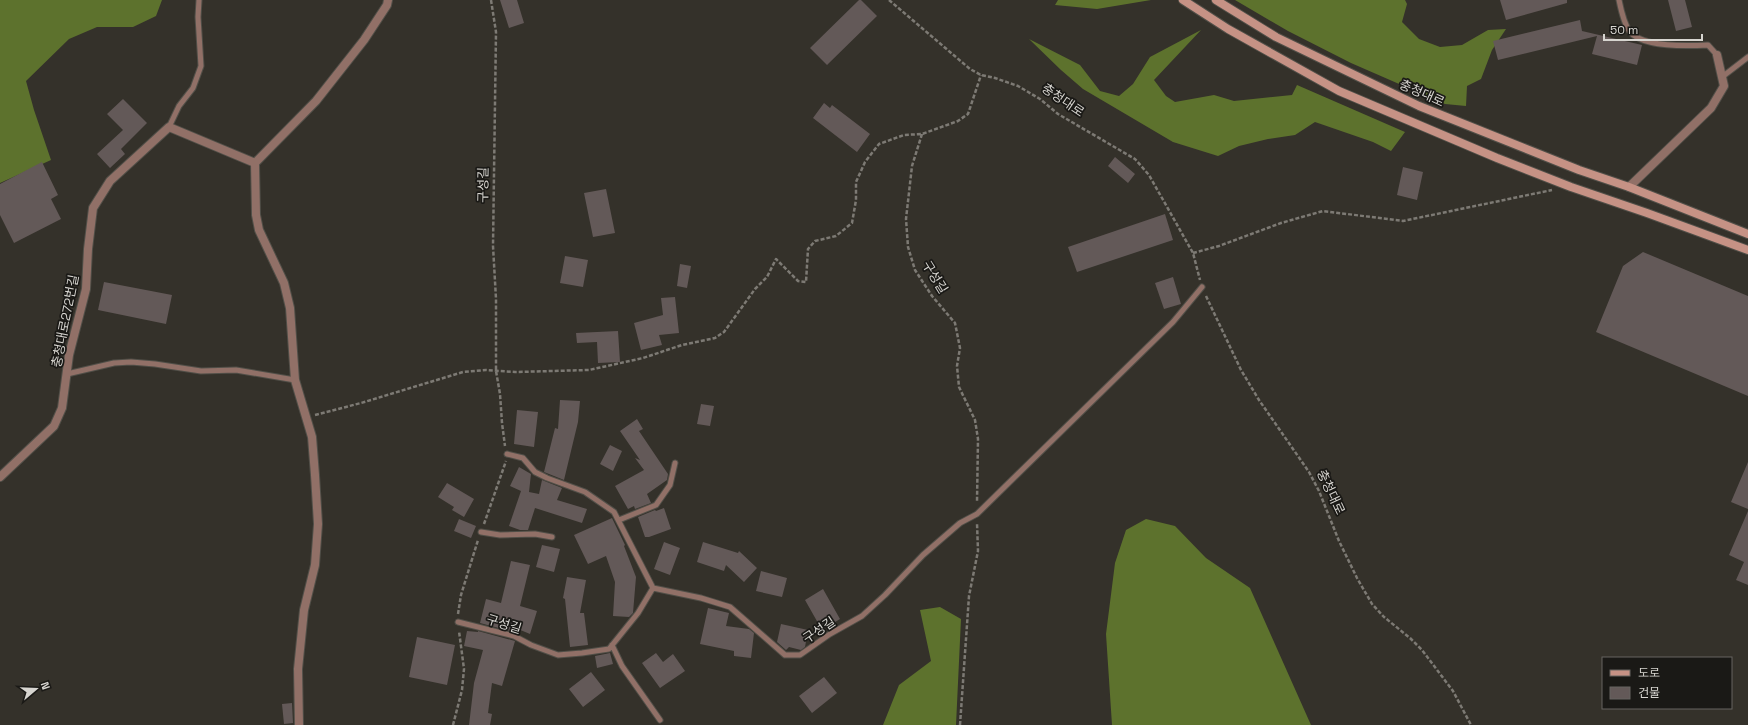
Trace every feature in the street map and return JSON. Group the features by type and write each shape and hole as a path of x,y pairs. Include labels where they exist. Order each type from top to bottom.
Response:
{"main road":[{"path":"1183,0 1228,29 1339,91 1571,187 1748,250"},
{"name":"충청대로","path":"1216,0 1276,37 1419,106 1579,170 1629,187 1748,234"}],"street":[{"path":"299,725 298,669 304,610 315,565 318,524 312,437 295,380 290,308 284,283 259,230 256,215 255,163 316,101 364,40 387,5 388,0"},
{"path":"1629,187 1711,108 1724,86 1717,55"},
{"path":"169,127 255,163"},
{"name":"충청대로272번길","path":"0,476 54,426 62,408 75,332 86,289 88,249 94,208 110,181 169,127"}],"lane":[{"path":"169,127 179,106 193,88 201,66 198,17 199,0"},
{"path":"1618,0 1629,31 1638,39 1662,44 1686,46 1708,45 1717,55"},
{"path":"1722,77 1748,57"},
{"name":"구성길","path":"653,588 701,598 730,607 786,654 800,655 830,634 862,616 886,595 923,555 960,523 977,514 1173,322 1202,288"},
{"path":"67,374 114,363 131,362 156,364 201,371 236,370 295,380"},
{"path":"507,454 523,458 535,472 585,492 614,512 653,588 638,613 612,645 622,666 660,720"},
{"path":"618,520 656,505 670,485 675,463"},
{"path":"481,532 500,536 535,534 552,537"},
{"name":"구성길","path":"458,622 514,636 531,645 558,655 609,649 612,645"}],"path":[{"name":"구성길","path":"453,725 462,690 464,670 458,622 461,595 481,532 506,465 507,454 496,371 496,299 493,246 496,32 491,0"},
{"name":"충청대로","path":"889,0 970,69 981,75 1018,86 1040,99 1058,114 1135,159 1149,175 1193,253 1202,288 1241,370 1259,400 1309,472 1319,491 1339,541 1357,578 1372,604 1384,617 1422,650 1453,691 1471,725"},
{"path":"307,417 362,403 463,372 486,370 515,372 589,370 643,358 682,345 715,338 724,332 755,289 768,277 776,259 798,281 806,282 808,249 815,241 836,236 852,223 856,200 856,182 865,162 879,144 904,135 922,134 958,121 968,114 981,75"},
{"name":"구성길","path":"922,134 912,166 906,219 908,247 915,270 932,296 955,323 960,348 957,366 959,387 975,420 978,439 978,551 969,596 960,725"},
{"path":"1193,253 1219,246 1281,223 1323,211 1403,221 1571,187"}],"green space":[{"path":"0,0 162,0 156,16 133,27 97,27 69,39 26,81 51,160 0,183"},
{"path":"1058,0 1151,0 1097,9 1055,5"},
{"path":"1235,0 1405,0 1407,4 1402,22 1419,39 1440,47 1462,45 1488,30 1506,29 1492,50 1481,79 1467,86 1466,106 1445,104 1351,63 1288,31"},
{"path":"1201,30 1154,80 1166,96 1175,102 1214,95 1234,101 1292,95 1297,85 1405,132 1391,151 1373,142 1315,122 1295,135 1268,139 1239,146 1218,156 1173,142 1083,89 1029,39 1080,65 1100,91 1119,96 1133,84 1150,57"},
{"path":"1146,519 1175,526 1206,558 1250,588 1311,725 1112,725 1106,634 1115,563 1126,530"},
{"path":"940,607 961,619 956,725 883,725 899,685 931,661 920,610"}],"building":[{"path":"500,0 517,0 524,23 509,28"},
{"path":"859,0 861,0 877,16 827,65 810,48"},
{"path":"1500,0 1567,0 1567,3 1506,20"},
{"path":"1668,0 1685,0 1692,27 1676,31"},
{"path":"1580,20 1582,31 1642,45 1637,65 1592,54 1597,36 1498,60 1493,41"},
{"path":"123,99 147,123 121,149 125,154 110,168 97,154 123,130 107,114"},
{"path":"824,103 830,108 832,105 870,134 857,152 813,118"},
{"path":"1115,157 1135,174 1128,183 1108,166"},
{"path":"42,162 58,195 51,199 61,219 14,243 0,215 0,184"},
{"path":"1403,167 1423,172 1417,200 1397,195"},
{"path":"606,189 615,233 593,237 584,193"},
{"path":"1165,214 1173,240 1077,272 1068,247"},
{"path":"1643,252 1748,296 1748,396 1596,332 1623,266"},
{"path":"565,256 588,260 583,287 560,283"},
{"path":"680,264 691,266 687,288 677,286"},
{"path":"1173,277 1181,304 1164,309 1155,283"},
{"path":"104,282 172,295 166,324 98,310"},
{"path":"675,297 679,333 659,335 662,345 641,350 634,323 663,315 661,298"},
{"path":"618,331 620,362 598,363 597,342 577,343 576,333"},
{"path":"560,400 580,401 578,422 564,480 544,472 555,428 558,429"},
{"path":"701,404 714,406 710,426 697,424"},
{"path":"517,410 538,412 534,447 514,444"},
{"path":"637,419 643,429 639,431 668,474 667,480 647,494 651,503 635,509 634,506 628,509 615,486 644,470 635,458 640,460 620,431"},
{"path":"610,445 622,451 613,471 600,464"},
{"path":"1748,462 1748,509 1731,502"},
{"path":"519,467 531,474 529,492 539,494 542,480 562,488 557,500 587,509 582,523 535,508 528,530 520,530 509,526 521,491 510,486"},
{"path":"447,483 474,499 464,517 452,510 454,507 438,497"},
{"path":"664,508 671,529 645,537 638,517"},
{"path":"1748,511 1748,585 1736,580 1744,562 1729,555"},
{"path":"612,518 625,545 624,546 636,577 633,613 629,617 613,616 615,582 606,556 588,564 574,535"},
{"path":"459,519 476,526 471,538 454,531"},
{"path":"664,542 680,548 670,575 654,569"},
{"path":"703,542 738,553 739,551 757,568 744,582 726,565 724,571 697,562"},
{"path":"542,545 560,549 554,572 536,567"},
{"path":"511,561 530,565 520,606 537,611 530,634 518,629 517,633 480,623 486,599 501,603"},
{"path":"761,571 787,578 782,597 756,591"},
{"path":"567,577 586,580 580,613 584,613 588,645 570,647 565,599 563,598"},
{"path":"823,589 840,619 822,630 805,600"},
{"path":"708,608 729,613 726,626 749,629 754,633 751,658 734,656 734,651 700,644"},
{"path":"781,624 808,630 805,647 801,650 789,647 786,650 777,642"},
{"path":"467,631 478,631 515,641 502,686 492,683 488,713 492,714 490,725 469,725 474,683 483,650 464,646"},
{"path":"417,637 455,645 447,685 409,677"},
{"path":"610,653 613,664 597,668 595,656"},
{"path":"656,653 663,662 673,654 685,671 660,688 642,663"},
{"path":"591,672 605,690 583,707 569,689"},
{"path":"824,677 837,693 812,713 799,696"},
{"path":"292,703 293,723 284,724 282,704"}]}
